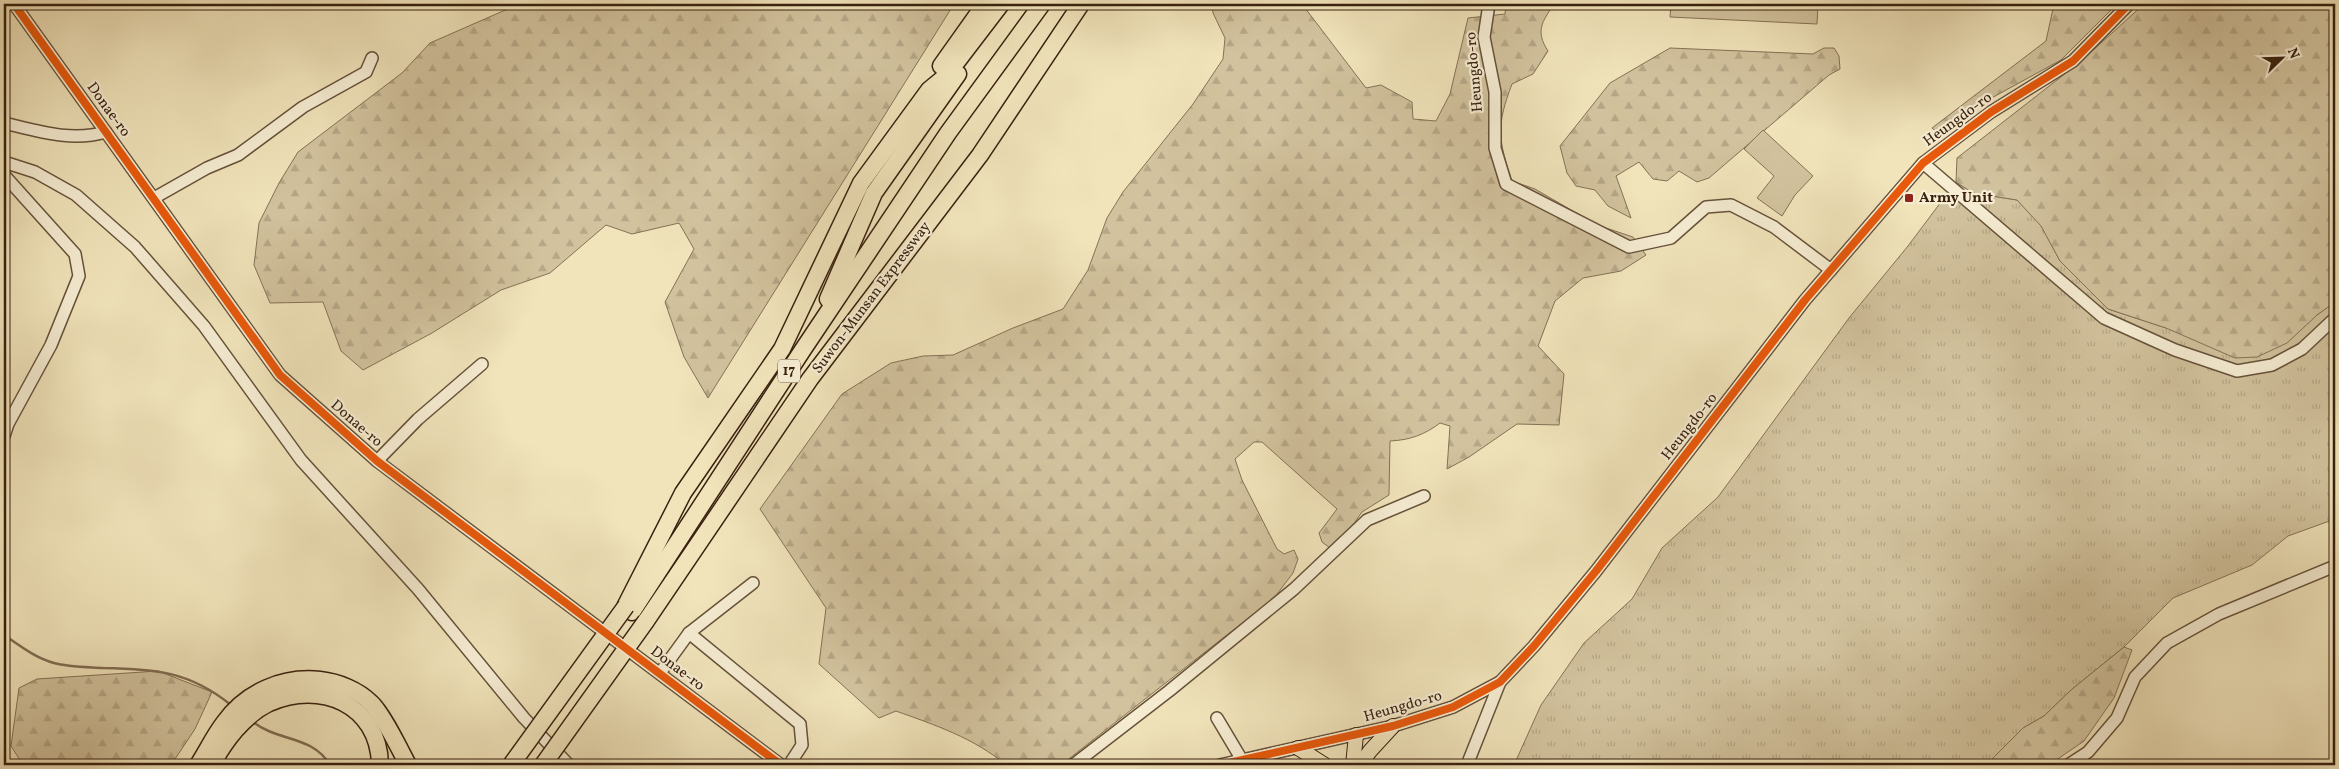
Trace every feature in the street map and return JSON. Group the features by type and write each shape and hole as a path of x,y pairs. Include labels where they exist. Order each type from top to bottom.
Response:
{"highway":[{"path":"511,765 634,613 683,493 782,349 861,183 929,90 941,65 985,4"},
{"path":"929,90 946,76 1001,4"},
{"path":"802,351 831,292 874,193 1009,4"},
{"name":"Suwon-Munsan Expressway","path":"543,765 634,613 802,351 948,132 1042,4"},
{"name":"Suwon-Munsan Expressway","path":"523,765 634,613 980,155 1081,4"},
{"path":"198,765 230,726 282,681 306,678 330,681 348,687 372,703 408,765"},
{"path":"262,699 315,693 349,704 370,728 380,756 380,765"},
{"path":"212,765 230,726"}],"main road":[{"path":"1360,765 1393,726"},
{"path":"1353,765 1356,735"},
{"path":"1298,748 1325,765"}],"street":[{"name":"Donae-ro","path":"14,4 280,375 377,461 781,765"},
{"name":"Heungdo-ro","path":"1489,4 1484,37 1494,92 1495,148 1506,184 1629,246 1671,238 1706,207 1731,205 1774,227 1831,270"},
{"name":"Heungdo-ro","path":"1220,765 1393,726 1453,707 1500,682 1534,646 1596,571 1805,300 1923,163 1991,112 2073,61 2129,4"},
{"path":"154,198 207,168 238,155 303,107 366,72 372,58"},
{"name":"Donae-ro","path":"4,123 57,136 90,137 106,132"},
{"path":"4,162 35,172 76,195 135,247 204,326 301,460 418,589 524,718 569,765"},
{"path":"1923,163 2104,318 2175,350 2236,371 2272,365 2302,349 2335,318"},
{"path":"4,175 75,254 79,276 51,345 8,424 4,436"},
{"path":"377,461 418,419 482,364"},
{"path":"1073,765 1169,691 1294,589 1367,520 1424,496"},
{"path":"2068,765 2088,752 2117,718 2135,676 2167,643 2219,614 2335,566"},
{"name":"Donae-ro","path":"660,673 689,633 752,583"},
{"path":"689,633 800,724 802,745 789,765"},
{"path":"1467,765 1500,682"},
{"path":"1217,718 1242,760"}],"green space":[{"path":"519,4 954,4 708,398 684,357 665,302 694,249 679,223 632,234 606,225 550,273 501,290 432,333 363,370 341,351 323,302 270,303 254,265 259,223 279,183 298,152 402,73 430,43"},
{"path":"1212,4 1302,4 1366,88 1381,85 1412,102 1413,119 1436,121 1450,94 1468,18 1505,14 1506,4 1554,4 1543,22 1541,32 1548,51 1533,74 1512,84 1503,111 1501,122 1502,143 1512,181 1535,189 1597,225 1633,237 1646,255 1621,271 1583,278 1555,301 1538,346 1564,374 1559,425 1517,424 1469,457 1447,469 1450,426 1440,423 1416,436 1390,441 1389,495 1362,512 1339,545 1330,548 1322,542 1319,533 1337,509 1262,442 1254,442 1235,459 1242,480 1277,549 1284,554 1294,550 1298,559 1293,573 1274,598 1061,765 1006,765 981,747 954,733 896,711 879,718 819,664 826,608 760,509 842,394 891,363 923,356 953,355 1013,328 1063,309 1088,270 1107,218 1123,192 1193,104 1223,59 1225,38 1213,13"},
{"path":"1671,4 1818,4 1817,24 1670,17"},
{"path":"2054,4 2117,4 2061,60 1986,101 1937,132 1932,128 2046,41"},
{"path":"2144,4 2335,4 2335,302 2317,315 2287,343 2257,357 2235,358 2166,328 2108,309 2060,261 2041,226 2017,200 1973,193 1956,182 1957,158 2080,62"},
{"path":"1670,48 1813,54 1824,48 1834,48 1839,56 1840,69 1829,75 1709,178 1697,182 1679,171 1667,181 1653,179 1639,162 1616,176 1631,218 1608,206 1595,190 1576,186 1567,173 1560,146 1610,83"},
{"path":"1763,130 1813,176 1795,195 1782,216 1757,198 1774,176 1744,149"},
{"path":"1956,182 1973,193 2017,200 2041,225 2060,261 2108,309 2166,328 2317,315 2335,302 2335,519 2288,536 2252,565 2173,598 2124,647 2071,690 2044,716 2023,728 1990,761 1972,765 1514,765 1541,705 1584,643 1632,599 1662,548 1718,497 1849,318 1908,246"},
{"path":"2124,647 2132,650 2114,698 2084,741 2049,765 1972,765 1990,761 2023,728 2044,716 2071,690"},
{"path":"158,671 212,692 195,729 171,765 23,765 11,746 19,688 37,679"},
{"path":"2335,759 2334,765 2304,765"}],"waterway":[{"path":"4,635 34,655 47,661 78,667 139,669 171,674 201,685 231,705"},
{"path":"253,722 273,733 305,743 314,748 323,755 330,765"}],"cycle path":[{"path":"14,4 280,375 377,461 781,765"},
{"path":"1220,765 1393,726 1453,707 1500,682 1534,646 1596,571 1805,300 1923,163 1991,112 2073,61 2129,4"}],"place":[{"name":"Army Unit","path":"1909,198"}]}
